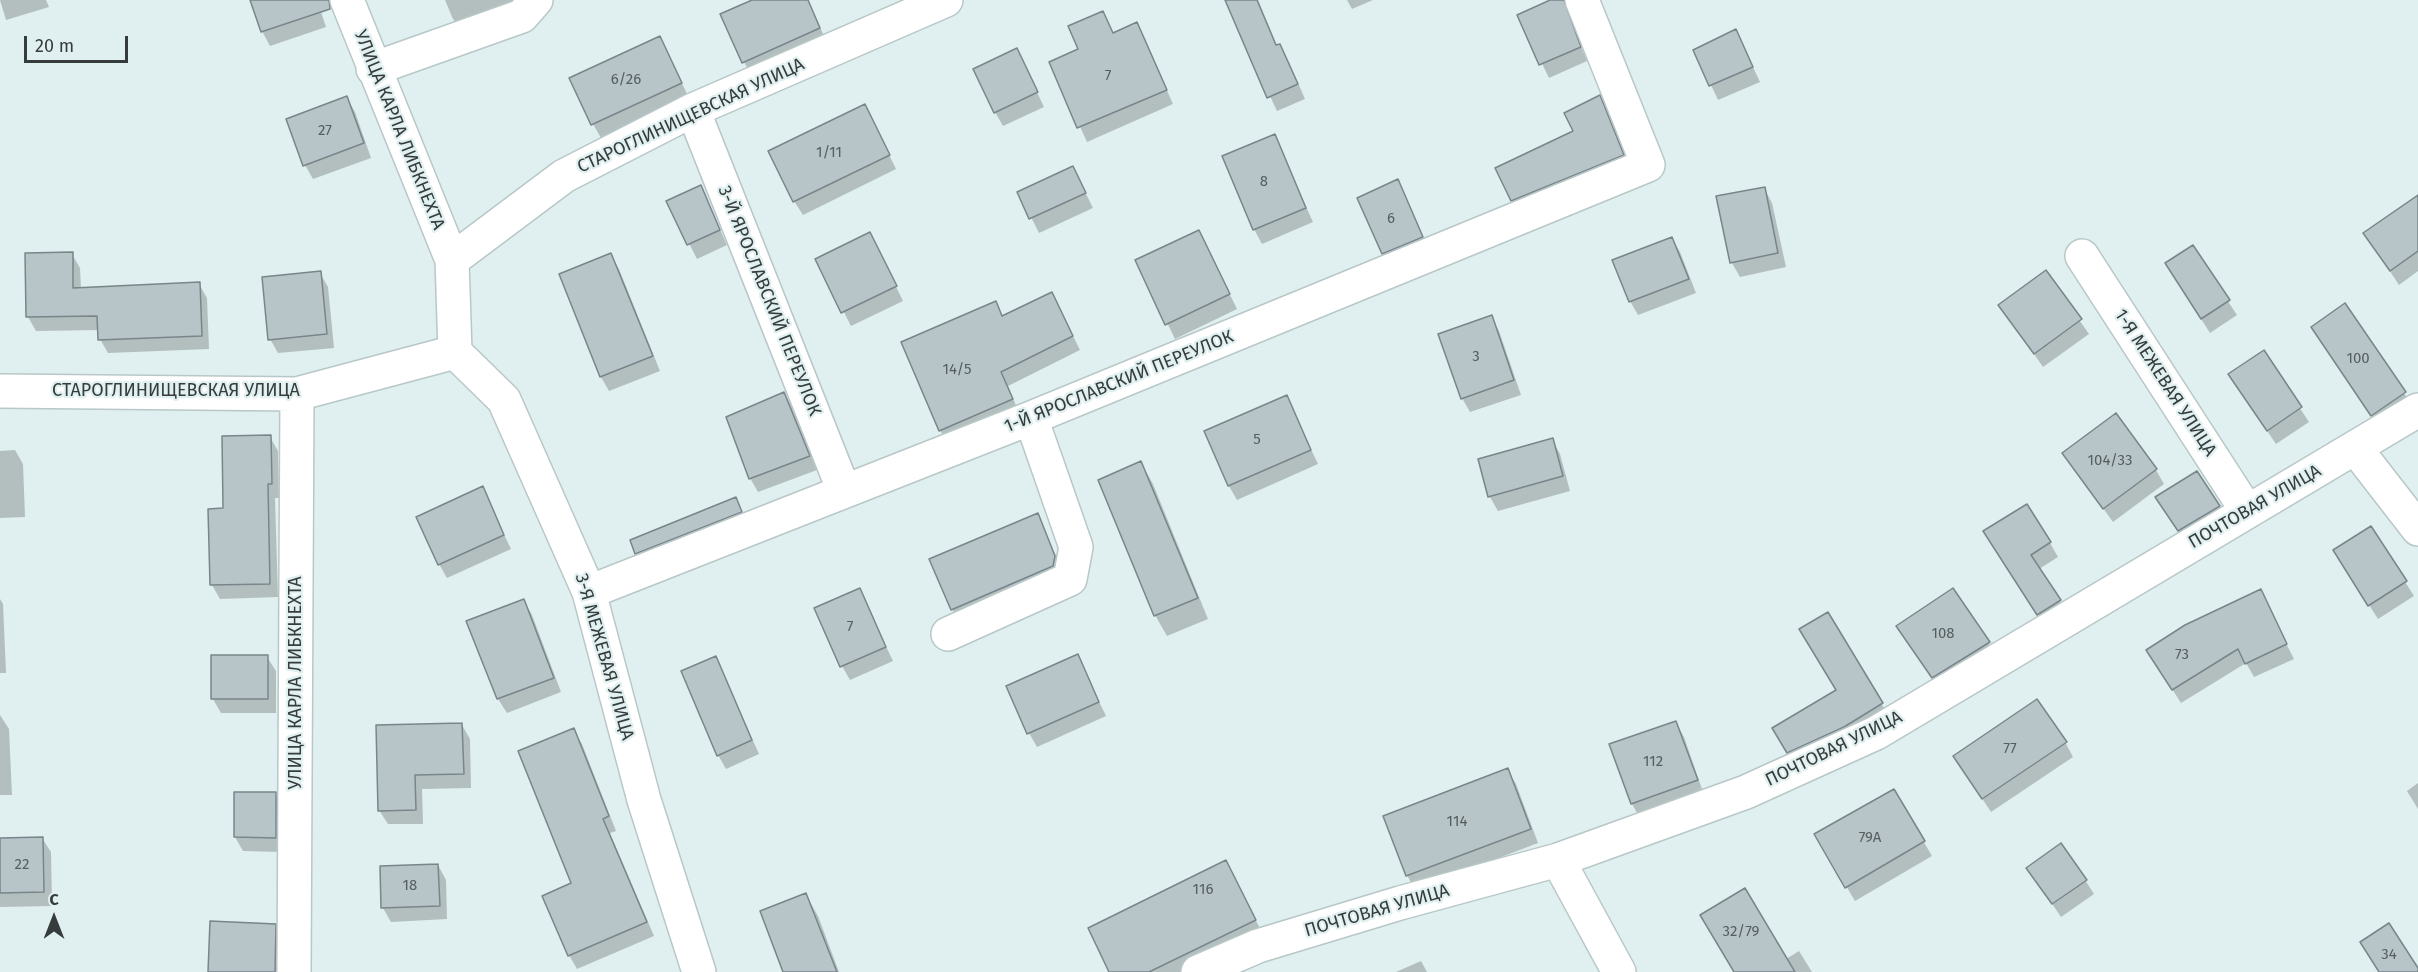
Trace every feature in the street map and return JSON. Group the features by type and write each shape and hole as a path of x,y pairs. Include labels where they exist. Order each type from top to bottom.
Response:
{"street":[{"name":"УЛИЦА КАРЛА ЛИБКНЕХТА","path":"347,0 452,260"},
{"path":"373,69 522,16 536,0"},
{"name":"СТАРОГЛИНИЩЕВСКАЯ УЛИЦА","path":"452,260 564,176 693,110 946,0"},
{"name":"1-Й ЯРОСЛАВСКИЙ ПЕРЕУЛОК","path":"589,592 1031,418 1648,165 1582,0"},
{"name":"3-Й ЯРОСЛАВСКИЙ ПЕРЕУЛОК","path":"693,110 844,491"},
{"name":"1-Я МЕЖЕВАЯ УЛИЦА","path":"2082,256 2247,511"},
{"path":"452,260 455,352"},
{"name":"СТАРОГЛИНИЩЕВСКАЯ УЛИЦА","path":"0,391 297,393 455,352"},
{"name":"3-Я МЕЖЕВАЯ УЛИЦА","path":"455,352 504,400 589,592 644,800 699,972"},
{"name":"УЛИЦА КАРЛА ЛИБКНЕХТА","path":"294,972 297,393"},
{"name":"ПОЧТОВАЯ УЛИЦА","path":"1198,972 1258,946 1400,903 1558,860 1746,792 1875,733 2418,410"},
{"path":"948,634 1071,579 1076,547 1031,418"},
{"path":"2355,449 2418,529"},
{"path":"1558,860 1619,972"}],"building":[{"path":"250,0 329,0 330,9 261,32"},
{"path":"752,0 808,0 820,28 742,63 720,14"},
{"path":"1225,0 1257,0 1276,45 1280,44 1298,84 1267,98"},
{"path":"1550,0 1564,0 1581,47 1539,65 1517,15"},
{"path":"1103,11 1113,33 1137,22 1167,90 1077,128 1049,62 1078,49 1068,26"},
{"path":"1736,29 1753,67 1709,86 1693,50"},
{"path":"660,36 682,83 591,125 569,78"},
{"path":"1017,48 1038,92 994,113 973,69"},
{"path":"1600,95 1624,155 1511,201 1495,168 1573,131 1564,113"},
{"path":"347,96 364,143 303,166 286,119"},
{"path":"865,104 890,155 793,202 768,151"},
{"path":"1275,134 1306,208 1253,230 1222,156"},
{"path":"1073,166 1086,193 1029,219 1017,192"},
{"path":"1398,179 1423,237 1382,254 1357,198"},
{"path":"701,185 720,230 687,245 666,201"},
{"path":"1765,187 1778,253 1730,263 1716,196"},
{"path":"2418,195 2418,251 2390,271 2363,233"},
{"path":"1199,230 1230,294 1165,325 1135,260"},
{"path":"870,232 897,286 841,313 815,259"},
{"path":"1672,237 1689,279 1629,302 1612,260"},
{"path":"2193,245 2230,300 2201,319 2165,263"},
{"path":"73,252 73,288 200,282 202,336 98,340 97,316 26,317 25,253"},
{"path":"611,253 653,356 600,377 559,274"},
{"path":"2046,270 2082,319 2034,354 1998,305"},
{"path":"321,271 327,334 268,340 262,277"},
{"path":"1052,292 1073,336 1001,372 1013,399 939,431 901,342 996,301 1002,316"},
{"path":"2345,303 2406,392 2371,416 2311,327"},
{"path":"1492,315 1514,380 1461,399 1438,334"},
{"path":"2264,350 2302,407 2267,431 2228,374"},
{"path":"784,392 810,456 749,479 726,417"},
{"path":"1287,395 1311,450 1228,486 1204,431"},
{"path":"2116,413 2157,469 2103,509 2062,453"},
{"path":"271,435 272,484 268,484 270,584 210,585 208,509 223,508 222,436"},
{"path":"1553,438 1563,476 1488,497 1478,459"},
{"path":"1141,461 1198,598 1154,616 1098,480"},
{"path":"2197,471 2220,506 2178,531 2155,497"},
{"path":"483,486 504,535 438,565 416,517"},
{"path":"736,497 742,512 635,554 630,540"},
{"path":"2027,504 2051,542 2031,555 2061,600 2037,615 1983,531"},
{"path":"1038,513 1055,556 1053,566 951,610 929,559"},
{"path":"2371,526 2407,581 2368,606 2333,550"},
{"path":"860,588 886,647 840,667 814,608"},
{"path":"1953,588 1990,642 1932,678 1896,626"},
{"path":"2261,589 2287,644 2245,664 2238,649 2172,690 2146,650 2185,625"},
{"path":"524,599 554,678 497,699 466,621"},
{"path":"1828,612 1883,703 1844,727 1787,753 1772,728 1836,690 1799,629"},
{"path":"1078,654 1099,702 1027,734 1006,686"},
{"path":"211,655 268,655 268,699 211,699"},
{"path":"716,656 752,740 717,756 681,671"},
{"path":"2037,699 2067,742 1982,799 1953,756"},
{"path":"1676,721 1698,780 1631,804 1609,744"},
{"path":"462,723 464,774 415,775 416,810 378,811 376,725"},
{"path":"574,728 609,816 603,819 647,922 568,956 542,896 571,883 518,751"},
{"path":"1508,768 1531,829 1406,876 1383,816"},
{"path":"1894,789 1925,841 1845,888 1814,834"},
{"path":"234,792 276,792 276,838 234,837"},
{"path":"43,837 44,892 0,893 0,838"},
{"path":"2061,843 2087,880 2052,904 2026,868"},
{"path":"1226,860 1256,920 1149,972 1109,972 1088,928"},
{"path":"438,864 440,906 381,908 380,866"},
{"path":"1745,888 1795,972 1734,972 1700,915"},
{"path":"806,893 837,972 783,972 760,911"},
{"path":"210,921 276,924 275,972 208,972"},
{"path":"2389,923 2418,968 2418,972 2379,972 2360,942"}]}
